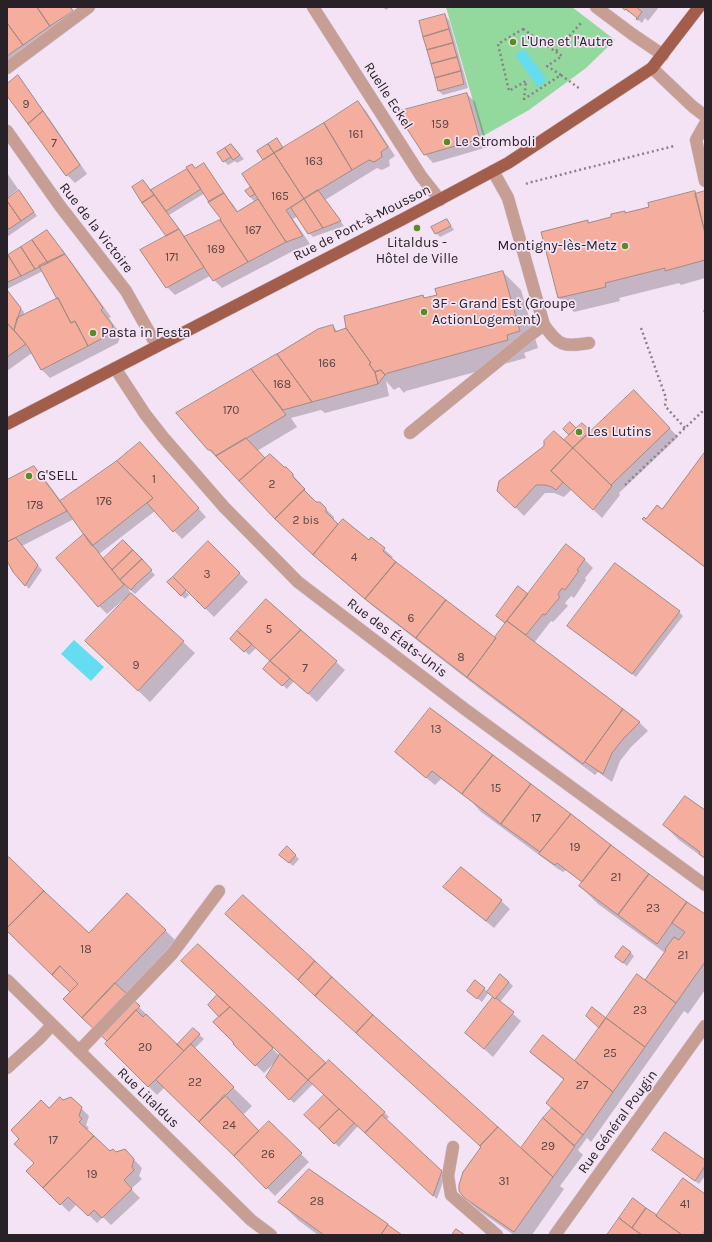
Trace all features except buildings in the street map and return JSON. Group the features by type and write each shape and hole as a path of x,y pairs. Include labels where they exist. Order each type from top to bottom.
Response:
{"main road":[{"name":"Rue de Pont-à-Mousson","path":"7,424 440,200 508,163 652,68 699,7"}],"street":[{"path":"7,68 89,7"},
{"name":"Ruelle Eckel","path":"313,7 421,176 440,200"},
{"path":"596,7 632,34 663,54"},
{"path":"652,68 692,106 705,116"},
{"path":"705,124 696,140 705,181"},
{"name":"Rue de la Victoire","path":"7,131 60,206 126,292 157,346"},
{"path":"493,171 508,198 544,325 554,339 563,345 575,346 589,343"},
{"path":"410,433 544,325"},
{"name":"Rue des États-Unis","path":"115,368 145,414 163,437 224,507 298,582 466,710 705,885"},
{"path":"79,1051 172,954 219,891"},
{"name":"Rue Litaldus","path":"7,980 251,1220 271,1235"},
{"path":"7,1068 52,1025"},
{"name":"Rue Général Pougin","path":"555,1235 705,1026"},
{"path":"453,1147 448,1176 451,1196 498,1235"}],"path":[{"path":"556,51 586,18"},
{"path":"523,29 556,51 562,56 547,66 561,75 524,100 526,81 509,91 498,44 523,29"},
{"path":"508,198 528,183 696,140"},
{"path":"641,328 666,398 665,406 685,428"},
{"path":"625,485 705,409"}],"green space":[{"path":"446,7 572,7 615,40 586,68 529,110 483,136"}],"water":[{"path":"524,49 547,80 538,87 515,55"},
{"path":"74,640 104,667 91,681 61,654"}],"place":[{"name":"L'Une et l'Autre","path":"513,42"},
{"name":"Le Stromboli","path":"447,142"},
{"name":"Litaldus - Hôtel de Ville","path":"417,228"},
{"name":"Montigny-lès-Metz","path":"625,246"},
{"name":"3F - Grand Est (Groupe ActionLogement)","path":"424,312"},
{"name":"Pasta in Festa","path":"93,333"},
{"name":"Les Lutins","path":"579,432"},
{"name":"G'SELL","path":"29,476"}]}
